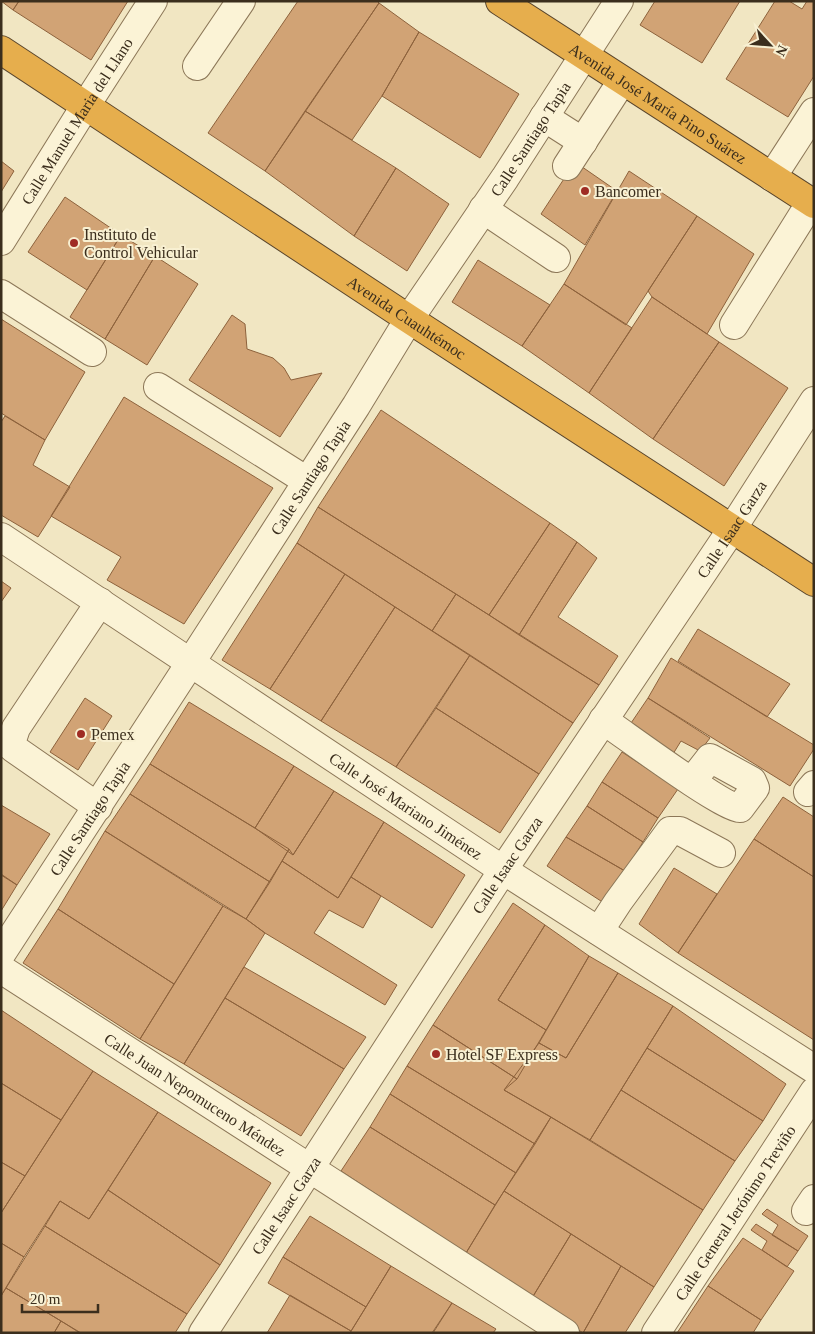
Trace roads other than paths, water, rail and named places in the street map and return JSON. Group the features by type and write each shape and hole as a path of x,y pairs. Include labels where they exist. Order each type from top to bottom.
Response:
{"highway":[{"name":"Avenida José María Pino Suárez","path":"500,1 812,203"},
{"name":"Avenida Cuauhtémoc","path":"1,50 86,105 106,121 814,582"}],"street":[{"name":"Calle Manuel Maria del Llano","path":"1,241 153,1"},
{"name":"Calle Santiago Tapia","path":"1,954 308,481 409,319 619,1"},
{"path":"197,66 230,5"},
{"path":"567,166 622,81"},
{"path":"772,178 814,112"},
{"path":"544,117 583,142"},
{"path":"734,325 812,203"},
{"path":"483,209 556,258"},
{"path":"1,294 92,352"},
{"path":"158,387 308,481"},
{"name":"Calle Isaac Garza","path":"203,1333 602,720 732,529 814,401"},
{"name":"Calle José Mariano Jiménez","path":"1,537 504,870 814,1069"},
{"path":"98,807 13,748 12,740 16,728 100,602"},
{"path":"602,720 692,781"},
{"path":"599,931 670,831 680,831 720,853"},
{"name":"Calle Juan Nepomuceno Méndez","path":"1,969 565,1333"},
{"name":"Calle General Jerónimo Treviño","path":"656,1333 814,1092"}],"place":[{"name":"Bancomer","path":"585,191"},
{"name":"Instituto de Control Vehicular","path":"74,243"},
{"name":"Pemex","path":"81,734"},
{"name":"Hotel SF Express","path":"436,1054"}]}
